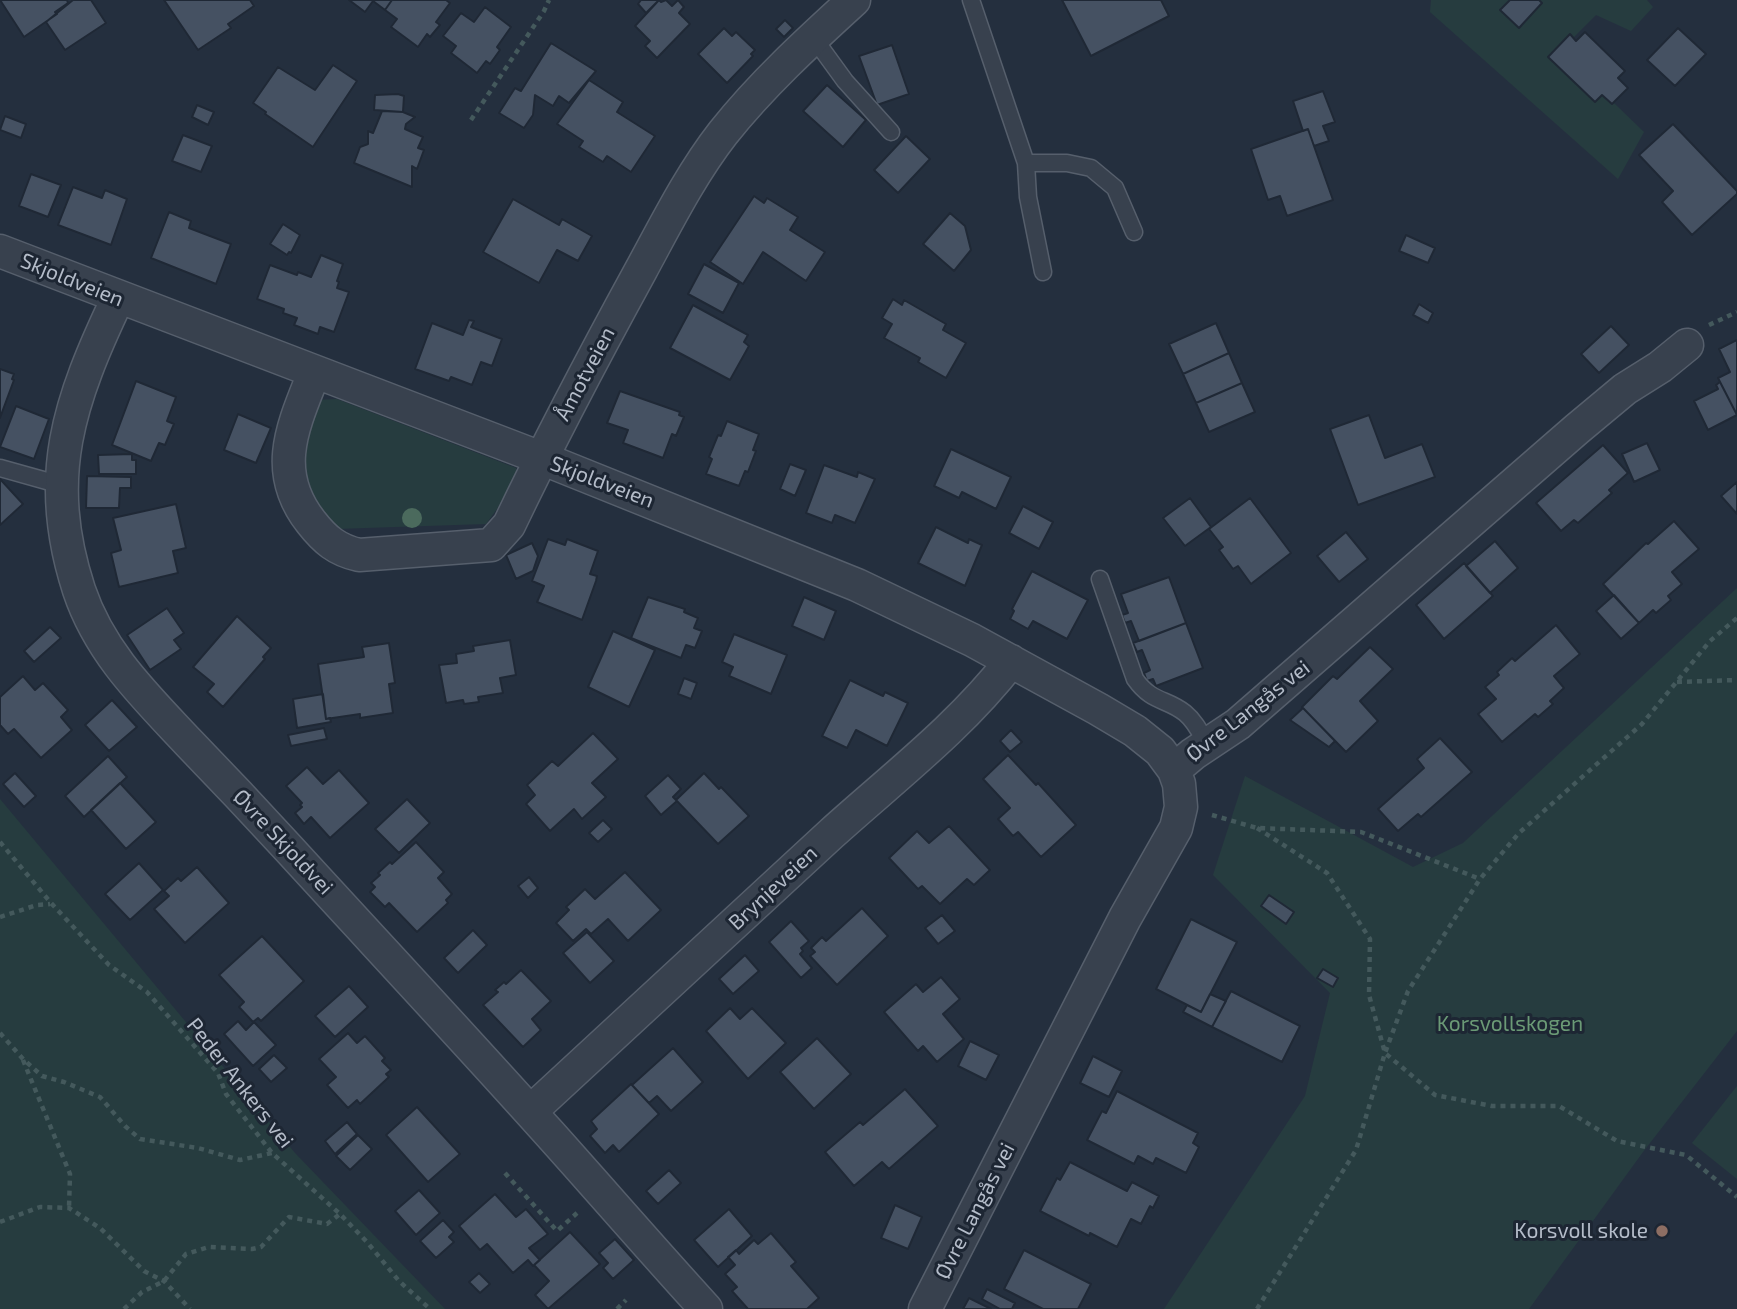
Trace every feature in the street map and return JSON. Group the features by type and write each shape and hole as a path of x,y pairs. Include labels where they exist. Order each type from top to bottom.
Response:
{"street":[{"name":"Åmotveien","path":"314,373 293,426 288,473 305,514 324,539 343,551 359,555 491,545 509,525 608,330 699,169 750,100 854,0"},
{"name":"Skjoldveien","path":"0,251 541,458 857,585 1011,661 1135,731 1160,751 1174,770"},
{"name":"Øvre Skjoldvei","path":"118,298 91,356 73,411 64,449 61,485 63,524 78,586 96,629 134,685 247,802 706,1309"},
{"name":"Øvre Langås vei","path":"925,1309 1125,918 1176,828 1181,807 1179,784 1174,770 1238,724 1625,389 1660,367 1687,345"},
{"name":"Brynjeveien","path":"530,1112 832,833 965,715 1011,661"}],"lane":[{"path":"971,0 1026,163 1028,197 1043,272"},
{"path":"813,37 845,81 891,132"},
{"path":"1026,163 1067,163 1091,168 1115,188 1134,232"},
{"path":"0,468 61,485"},
{"path":"1100,579 1135,679 1142,689 1156,700 1186,714 1207,746"}],"path":[{"path":"471,120 549,0"},
{"path":"1257,1309 1356,1150 1385,1053 1408,991 1480,879 1519,833 1642,724 1710,641 1737,618"},
{"path":"1677,682 1737,680"},
{"path":"1203,813 1257,828 1361,832 1480,879"},
{"path":"1257,828 1327,873 1370,939 1369,995 1385,1053 1435,1096 1492,1106 1559,1106 1617,1141 1686,1156 1737,1197"},
{"name":"Peder Ankers vei","path":"0,842 51,903 109,965 147,992 218,1073 226,1094 272,1153 340,1214 399,1281 426,1307"},
{"path":"0,917 51,903"},
{"path":"0,1033 42,1076 100,1097 140,1139 188,1146 240,1160 272,1153"},
{"path":"23,1059 70,1174 69,1208"},
{"path":"505,1173 554,1227"},
{"path":"0,1222 40,1207 69,1208 100,1228 144,1271 164,1281 190,1309"},
{"path":"124,1309 142,1292 164,1281 186,1254 209,1247 261,1247 289,1217 327,1223 340,1214"},
{"path":"618,1309 626,1300"}],"green space":[{"path":"1431,0 1647,0 1653,7 1631,31 1596,15 1560,51 1644,132 1618,179 1430,12"},
{"path":"337,399 516,468 516,483 486,524 335,529 311,509 297,470 317,400"},
{"name":"Korsvollskogen","path":"1737,588 1737,1031 1643,1152 1529,1309 1164,1309 1305,1096 1330,993 1213,875 1245,776 1413,867 1463,843"},
{"path":"0,799 295,1153 445,1309 0,1309"},
{"path":"1737,1086 1737,1179 1692,1143"}],"building":[{"path":"0,0 67,0 68,3 24,37"},
{"path":"73,0 91,0 106,23 65,50 46,22"},
{"path":"164,0 250,0 254,6 228,24 231,28 198,50"},
{"path":"349,0 392,0 385,10 373,1 365,12"},
{"path":"392,0 446,0 450,3 436,22 440,25 430,37 427,34 418,47 391,27 397,19 385,10"},
{"path":"641,0 659,0 646,13 638,4"},
{"path":"659,0 666,0 672,6 678,0 684,7 679,13 690,24 657,58 645,46 650,41 635,26"},
{"path":"1062,0 1161,0 1169,16 1091,56"},
{"path":"1510,0 1539,0 1542,3 1519,28 1500,10"},
{"path":"485,7 511,27 497,47 500,50 490,64 486,61 477,73 451,53 456,46 443,36 461,13 474,22"},
{"path":"785,20 793,28 784,37 776,29"},
{"path":"724,28 732,36 736,32 755,50 751,54 753,56 727,83 698,54"},
{"path":"1678,28 1706,54 1675,86 1647,60"},
{"path":"1585,32 1625,71 1618,78 1628,88 1612,104 1602,95 1595,102 1548,57 1570,34 1576,41"},
{"path":"551,43 596,71 569,103 559,96 553,106 535,95 533,115 524,128 499,113 515,88 521,91"},
{"path":"892,45 909,94 877,105 859,56"},
{"path":"333,65 357,81 313,147 253,103 278,67 315,90"},
{"path":"589,80 623,102 617,112 655,136 631,172 607,156 603,162 579,147 583,141 557,124"},
{"path":"827,85 866,120 843,147 803,111"},
{"path":"1323,91 1335,122 1323,126 1329,141 1314,146 1308,129 1303,131 1293,101"},
{"path":"375,95 404,96 403,112 374,110"},
{"path":"197,105 214,112 208,125 192,117"},
{"path":"382,111 403,112 415,117 406,124 405,129 423,137 418,148 424,150 417,169 412,166 412,187 354,163 360,147 368,144 368,131 373,133"},
{"path":"5,116 26,124 21,138 0,130"},
{"path":"1673,124 1737,191 1737,194 1692,235 1662,202 1673,191 1639,155"},
{"path":"1308,129 1333,200 1287,216 1280,196 1268,200 1251,149"},
{"path":"183,135 212,146 201,172 172,161"},
{"path":"906,136 930,159 898,193 874,170"},
{"path":"31,174 61,185 48,217 19,206"},
{"path":"73,187 102,198 105,190 127,199 111,245 58,225"},
{"path":"754,196 764,203 767,198 798,217 790,230 825,252 806,281 763,252 743,284 710,262"},
{"path":"513,199 559,225 562,219 592,236 578,261 557,250 539,283 483,252"},
{"path":"169,212 191,221 189,228 231,244 216,284 151,258"},
{"path":"950,213 965,226 971,250 954,271 923,244"},
{"path":"283,224 300,235 291,253 287,255 270,244"},
{"path":"1406,235 1435,248 1428,263 1399,251"},
{"path":"321,255 343,264 337,288 349,292 334,332 320,327 318,334 294,325 297,318 283,313 284,309 257,299 270,265 311,277"},
{"path":"704,264 739,283 723,313 688,294"},
{"path":"893,299 902,305 904,300 946,324 943,330 966,343 946,378 918,362 920,358 884,338 892,324 882,318"},
{"path":"1419,304 1433,313 1428,323 1413,315"},
{"path":"693,305 748,335 744,342 749,346 730,380 670,348"},
{"path":"469,320 474,321 471,327 502,339 492,366 481,362 472,385 451,377 449,381 415,369 432,323 463,335"},
{"path":"1216,323 1229,353 1183,374 1169,344"},
{"path":"1611,326 1629,345 1599,373 1581,354"},
{"path":"1737,340 1737,415 1718,378 1730,372 1719,349"},
{"path":"1229,353 1242,383 1196,403 1183,374"},
{"path":"0,369 14,374 14,380 0,418"},
{"path":"136,381 176,397 167,421 174,424 165,445 159,443 151,461 112,445"},
{"path":"1720,382 1737,415 1708,430 1694,401 1718,389 1716,385"},
{"path":"1242,383 1255,412 1209,432 1196,403"},
{"path":"620,391 680,412 679,415 684,417 676,436 672,434 663,458 623,443 628,430 607,423"},
{"path":"16,406 49,419 34,459 0,447"},
{"path":"238,414 271,428 256,463 224,450"},
{"path":"1369,415 1385,458 1422,444 1435,477 1358,505 1330,429"},
{"path":"727,421 759,434 748,472 745,471 739,486 706,474 712,459 709,457"},
{"path":"1647,443 1660,470 1634,482 1622,454"},
{"path":"1603,445 1628,473 1609,490 1612,493 1578,523 1574,520 1561,531 1536,503"},
{"path":"951,449 1011,477 996,509 962,492 959,498 934,486"},
{"path":"132,454 132,460 136,460 136,474 99,474 98,455"},
{"path":"790,464 806,470 795,496 780,489"},
{"path":"824,465 857,477 858,472 875,479 855,523 835,515 832,523 806,513"},
{"path":"87,476 131,477 131,488 120,488 119,508 86,508"},
{"path":"0,479 23,504 0,525"},
{"path":"1737,482 1737,514 1721,496"},
{"path":"1190,498 1211,527 1185,546 1163,518"},
{"path":"1250,498 1291,553 1251,584 1238,566 1233,569 1219,550 1223,547 1209,529"},
{"path":"176,504 186,548 173,551 178,573 119,587 111,553 121,550 113,518"},
{"path":"1023,506 1053,522 1039,549 1009,533"},
{"path":"1674,521 1699,549 1672,572 1682,584 1668,596 1671,600 1656,613 1653,610 1639,623 1603,584 1646,543"},
{"path":"936,527 968,543 969,539 982,545 965,586 918,563"},
{"path":"1346,532 1368,559 1339,582 1317,556"},
{"path":"548,539 565,545 567,539 598,551 590,574 597,576 596,581 582,620 537,602 544,586 532,581"},
{"path":"1495,541 1518,568 1490,593 1466,566"},
{"path":"532,543 538,556 533,571 516,579 506,555"},
{"path":"1464,563 1493,596 1444,639 1416,605"},
{"path":"1032,571 1088,600 1067,639 1033,621 1028,629 1010,619 1014,611 1012,609"},
{"path":"1169,577 1186,623 1139,641 1131,621 1125,623 1122,615 1128,613 1121,594"},
{"path":"1614,595 1639,623 1621,639 1596,611"},
{"path":"648,597 685,609 684,612 698,618 694,628 702,631 695,648 686,645 681,658 631,638"},
{"path":"804,597 836,611 824,640 792,626"},
{"path":"167,608 184,633 174,640 181,649 150,670 127,635"},
{"path":"237,616 271,648 263,657 265,659 223,707 207,692 214,684 193,667"},
{"path":"1186,623 1203,668 1156,686 1153,679 1147,681 1144,673 1150,670 1142,650 1137,652 1133,643"},
{"path":"1556,625 1580,654 1554,676 1564,688 1550,701 1553,704 1538,717 1535,714 1502,742 1478,714 1496,699 1485,687 1512,658 1515,661"},
{"path":"50,627 61,638 34,662 24,651"},
{"path":"613,631 655,650 629,707 588,687"},
{"path":"734,634 787,655 771,694 729,676 733,667 722,662"},
{"path":"510,640 516,675 500,678 503,693 478,697 479,702 464,704 463,700 446,703 439,665 457,663 456,654 474,651 473,646"},
{"path":"389,643 395,683 389,684 393,713 326,719 318,664 364,657 362,647"},
{"path":"1370,647 1393,669 1360,701 1378,721 1346,752 1302,707 1333,676 1337,679"},
{"path":"23,676 35,690 43,683 68,710 61,717 72,730 41,758 14,729 8,734 0,725 0,697"},
{"path":"684,678 697,683 691,699 678,694"},
{"path":"850,680 883,696 885,692 908,703 887,746 856,730 847,748 822,736"},
{"path":"323,694 326,719 330,718 331,722 297,728 293,699"},
{"path":"112,700 137,727 109,751 85,725"},
{"path":"1303,708 1335,741 1329,747 1290,720"},
{"path":"324,728 327,739 291,746 288,735"},
{"path":"1011,730 1022,742 1010,752 1000,741"},
{"path":"593,733 618,759 592,783 606,797 582,819 574,809 550,831 526,804 535,795 527,785 552,761 558,766"},
{"path":"1440,738 1472,772 1421,817 1418,814 1398,831 1378,809 1424,768 1417,759"},
{"path":"1008,755 1076,825 1041,857 1018,832 1013,836 998,819 1010,808 983,779"},
{"path":"108,756 127,777 84,817 65,796"},
{"path":"307,767 323,784 339,770 369,803 330,838 311,817 304,824 295,813 302,807 302,803 286,786"},
{"path":"15,773 36,796 24,807 3,784"},
{"path":"704,773 749,816 718,844 676,800"},
{"path":"668,775 681,789 673,797 677,801 661,815 645,796"},
{"path":"120,783 156,822 126,849 91,810"},
{"path":"407,799 430,823 399,853 375,829"},
{"path":"603,820 612,829 598,842 589,833"},
{"path":"949,826 990,870 974,885 967,879 940,904 922,886 918,889 889,858 917,831 929,843"},
{"path":"416,842 444,872 438,878 452,894 446,900 448,903 417,932 389,903 385,907 370,892 375,887 371,883 380,875 378,873"},
{"path":"139,863 163,890 130,920 105,894"},
{"path":"197,867 229,903 185,943 154,909 169,896 164,891 178,878 181,881"},
{"path":"625,872 661,910 628,941 608,919 591,934 586,929 573,941 556,923 569,910 566,907 585,889 595,899"},
{"path":"529,877 538,888 528,898 518,886"},
{"path":"1269,895 1294,912 1286,924 1261,906"},
{"path":"862,908 888,936 837,985 810,956 815,952 811,948 822,937 826,941"},
{"path":"942,915 955,931 938,944 925,928"},
{"path":"1191,919 1237,942 1201,1012 1156,989"},
{"path":"791,921 809,941 801,948 803,951 800,954 812,968 801,978 769,942"},
{"path":"473,930 487,945 458,973 444,958"},
{"path":"587,932 614,961 590,983 563,953"},
{"path":"262,936 304,981 261,1021 258,1018 253,1022 239,1007 244,1002 219,975"},
{"path":"745,955 759,971 733,994 719,979"},
{"path":"1323,969 1338,978 1333,987 1317,978"},
{"path":"521,970 551,1001 532,1019 541,1030 523,1047 483,1005 498,992 495,990"},
{"path":"941,977 960,999 943,1014 964,1039 937,1062 923,1046 918,1051 884,1012 916,984 923,992"},
{"path":"349,986 368,1007 335,1037 315,1016"},
{"path":"1231,991 1300,1026 1282,1062 1212,1027"},
{"path":"1210,994 1226,1001 1212,1027 1183,1012 1187,1005 1201,1012"},
{"path":"730,1008 740,1019 752,1008 786,1043 748,1079 706,1031"},
{"path":"238,1021 246,1030 254,1022 276,1045 253,1066 224,1034"},
{"path":"348,1033 357,1043 365,1036 385,1058 382,1061 391,1070 386,1074 389,1077 360,1104 357,1100 348,1108 327,1085 336,1077 319,1059"},
{"path":"817,1038 851,1074 814,1109 780,1072"},
{"path":"970,1041 999,1055 986,1080 958,1066"},
{"path":"673,1048 703,1082 671,1111 657,1096 649,1103 632,1085"},
{"path":"274,1055 287,1068 271,1082 259,1069"},
{"path":"1093,1056 1122,1071 1109,1097 1080,1083"},
{"path":"631,1084 659,1114 619,1152 613,1145 605,1153 590,1136 597,1129 591,1121"},
{"path":"905,1089 938,1126 889,1169 882,1162 854,1186 825,1152 860,1122 863,1125"},
{"path":"1117,1091 1198,1133 1193,1143 1199,1147 1186,1173 1156,1158 1153,1164 1138,1156 1134,1164 1087,1140 1102,1111 1106,1113"},
{"path":"417,1107 460,1154 428,1182 386,1135"},
{"path":"347,1122 357,1134 335,1154 325,1141"},
{"path":"358,1135 372,1149 350,1170 336,1156"},
{"path":"1070,1162 1127,1191 1132,1182 1159,1196 1153,1208 1150,1206 1141,1224 1131,1219 1117,1247 1040,1211 1057,1178 1060,1180"},
{"path":"669,1170 681,1183 658,1204 646,1191"},
{"path":"419,1190 440,1213 416,1235 395,1211"},
{"path":"495,1194 516,1217 526,1209 548,1234 529,1248 540,1260 533,1266 528,1260 513,1273 487,1244 480,1250 459,1226"},
{"path":"895,1205 922,1217 908,1249 881,1238"},
{"path":"729,1209 752,1236 718,1267 694,1240"},
{"path":"443,1220 454,1232 449,1237 454,1242 436,1258 420,1241"},
{"path":"570,1232 600,1264 548,1309 535,1295 549,1281 534,1265"},
{"path":"771,1233 796,1262 791,1266 819,1298 807,1309 748,1309 732,1291 737,1287 725,1274 735,1265 728,1257 736,1250 739,1254 754,1240 758,1244"},
{"path":"615,1239 634,1260 613,1279 603,1268 608,1263 599,1253"},
{"path":"1024,1250 1091,1284 1078,1309 1043,1309 1004,1289"},
{"path":"479,1273 490,1284 480,1293 469,1282"},
{"path":"987,1289 1015,1303 1012,1309 1000,1309 982,1299"},
{"path":"969,1298 991,1309 963,1309"}],"place":[{"name":"Korsvoll skole","path":"1662,1231"}]}
